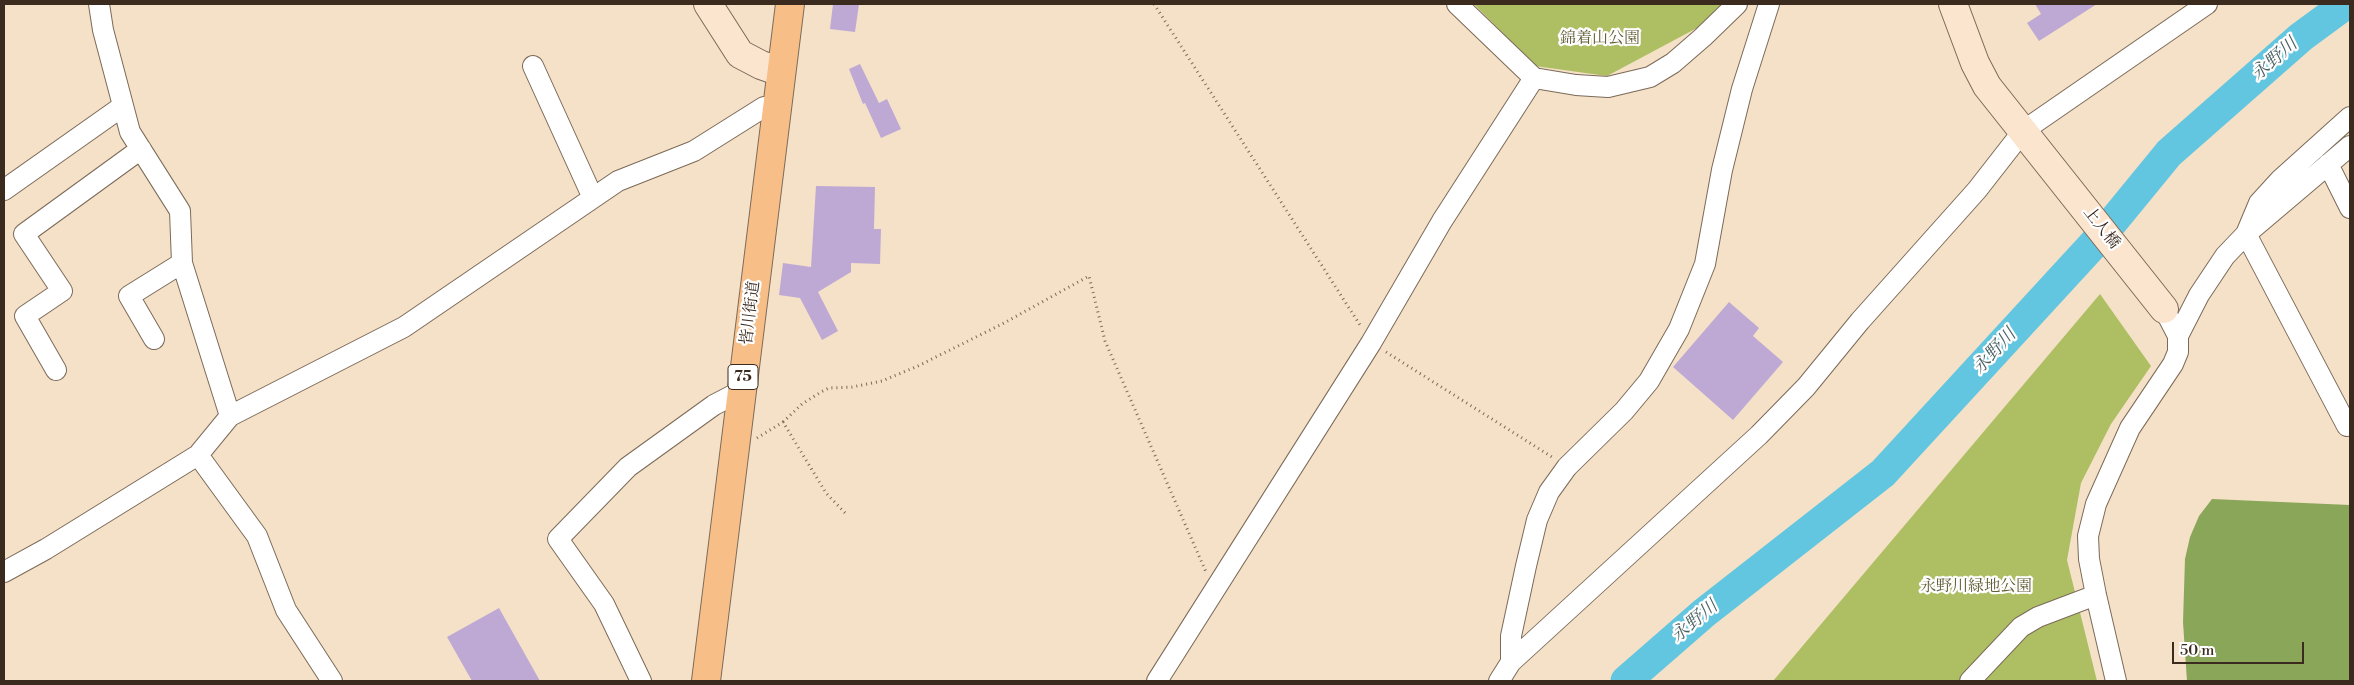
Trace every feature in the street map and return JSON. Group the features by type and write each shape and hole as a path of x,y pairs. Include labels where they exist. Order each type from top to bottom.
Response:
{"main road":[{"name":"皆川街道","path":"706,681 790,4"}],"street":[{"path":"99,4 103,30 130,132 180,211 182,263 230,416"},
{"path":"708,4 740,54 761,65 781,72"},
{"path":"1457,4 1534,78 1576,85 1608,87 1650,77 1680,56 1737,4"},
{"path":"1511,662 1511,636 1537,520 1549,492 1567,466 1624,411 1650,381 1680,329 1705,264 1722,170 1742,89 1770,4"},
{"name":"上人橋","path":"1953,4 1975,64 1987,86 2164,309"},
{"path":"1499,681 1511,662 1752,442 1806,387 1884,292 1977,190 2030,139 2185,10 2207,4"},
{"path":"532,66 593,198"},
{"path":"1157,681 1371,343 1442,221 1534,78"},
{"path":"4,190 123,106"},
{"path":"4,572 46,549 198,455 230,416 404,327 618,181 694,151 764,107 776,110"},
{"path":"2246,234 2259,203 2264,197 2280,180 2350,117"},
{"path":"2116,681 2089,559 2088,536 2096,504 2130,428 2173,364 2178,352 2178,336 2199,295 2225,256 2246,234 2350,146"},
{"path":"56,370 25,316 62,291 24,234 141,150"},
{"path":"2328,164 2350,208"},
{"path":"2246,234 2346,426 2350,424"},
{"path":"154,339 129,296 182,263"},
{"path":"2164,309 2178,336"},
{"path":"641,681 604,604 558,539 628,467 714,406 742,391"},
{"path":"198,455 257,536 286,610 332,681"},
{"path":"1970,681 2021,627 2038,617 2096,595"}],"path":[{"path":"1154,4 1371,343 1567,466"},
{"path":"735,443 760,438 783,422 802,404 821,392 882,381 918,366 1004,323 1089,276 1105,340 1214,591"},
{"path":"783,422 826,493 846,515"}],"green space":[{"name":"錦着山公園","path":"1474,4 1722,4 1697,28 1607,76 1535,66"},
{"name":"永野川緑地公園","path":"2100,294 2151,366 2111,424 2081,483 2067,560 2097,681 1773,681"},
{"path":"2212,499 2350,505 2350,681 2187,681 2183,622 2185,559 2190,537 2199,516"}],"building":[{"path":"833,4 859,4 855,32 830,29"},
{"path":"2035,4 2097,4 2039,41 2027,23 2041,14"},
{"path":"860,64 879,103 887,99 901,129 881,138 865,103 863,104 849,69"},
{"path":"816,186 875,187 874,229 881,229 880,264 851,263 851,272 818,292 838,331 822,340 800,298 779,295 783,263 811,267"},
{"path":"1729,302 1759,328 1753,336 1783,362 1733,420 1673,367"},
{"path":"499,608 540,681 472,681 447,637"}],"waterway":[{"name":"永野川","path":"1626,681 1704,613 1883,473 2101,236 2169,153 2301,37 2346,4"}]}
